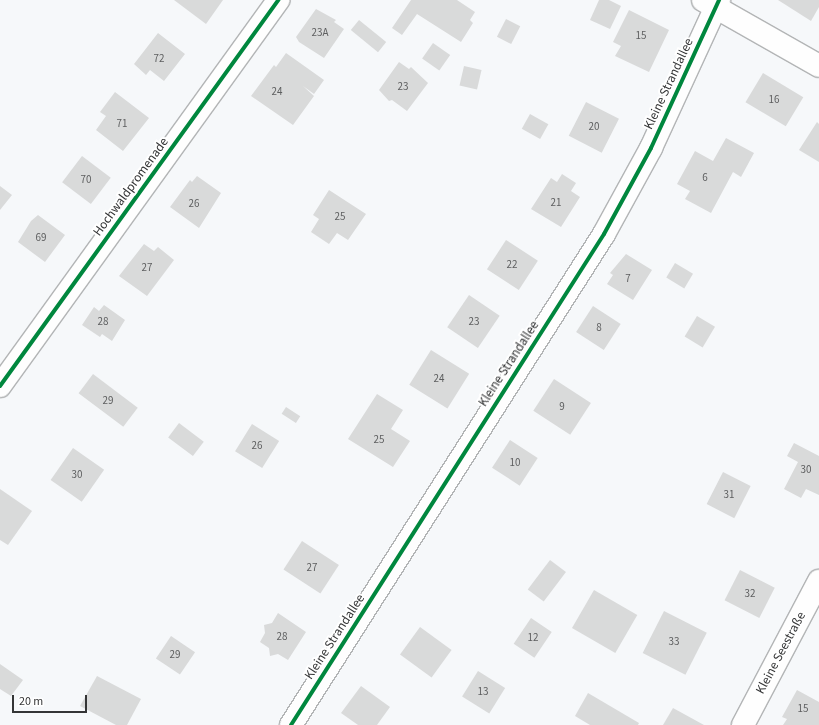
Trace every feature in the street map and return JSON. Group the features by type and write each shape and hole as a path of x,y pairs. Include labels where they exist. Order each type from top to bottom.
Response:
{"street":[{"name":"Hochwaldpromenade","path":"0,386 278,0"},
{"path":"713,3 819,66"},
{"name":"Kleine Strandallee","path":"291,725 604,234 651,148 713,3"},
{"name":"Kleine Seestraße","path":"743,725 819,581"}],"building":[{"path":"174,0 223,0 206,24"},
{"path":"411,0 457,0 475,12 470,20 473,23 461,42 417,14 402,35 392,28"},
{"path":"599,0 609,0 621,6 610,29 590,20"},
{"path":"778,0 819,0 819,7 811,21"},
{"path":"316,9 336,20 334,22 344,29 324,58 299,42 296,37"},
{"path":"629,10 669,30 649,72 615,56 621,46 613,42"},
{"path":"506,19 520,26 511,44 497,37"},
{"path":"359,20 386,42 378,52 351,30"},
{"path":"158,33 185,54 164,81 150,70 146,75 134,64"},
{"path":"433,43 450,55 439,71 422,59"},
{"path":"286,53 324,80 314,94 303,86 314,96 293,125 251,96 274,65 276,67"},
{"path":"399,62 409,69 411,67 428,83 407,111 392,100 389,101 379,90"},
{"path":"464,66 482,70 477,90 460,85"},
{"path":"763,73 803,97 786,126 745,102"},
{"path":"115,92 149,118 123,151 96,130 106,116 100,112"},
{"path":"586,102 619,119 602,153 569,136"},
{"path":"530,114 548,124 540,139 522,129"},
{"path":"817,122 819,124 819,162 799,150"},
{"path":"726,138 754,153 741,177 733,172 711,213 685,199 690,191 677,184 695,151 713,161"},
{"path":"82,156 111,178 91,204 62,182"},
{"path":"562,174 576,183 571,191 580,197 561,227 531,209 551,178 557,182"},
{"path":"197,176 221,193 199,228 170,207 190,180 192,182"},
{"path":"0,186 12,195 0,210"},
{"path":"329,190 366,214 348,240 337,233 329,244 311,232 319,219 313,215"},
{"path":"38,215 65,235 45,262 18,242 31,221"},
{"path":"506,240 538,261 519,290 487,269"},
{"path":"144,244 154,251 158,247 174,260 147,296 119,276"},
{"path":"626,254 652,270 633,300 607,284 613,275 610,273"},
{"path":"675,263 693,274 684,288 666,278"},
{"path":"469,295 500,316 478,348 447,327"},
{"path":"104,305 125,320 112,341 102,334 100,337 82,325 94,307 99,311"},
{"path":"593,306 621,324 604,350 576,332"},
{"path":"697,316 715,327 703,347 685,337"},
{"path":"431,350 469,374 447,409 409,385"},
{"path":"93,374 138,408 123,427 79,393"},
{"path":"554,379 591,403 570,435 533,411"},
{"path":"377,394 403,410 391,429 410,441 393,467 348,439"},
{"path":"286,407 300,416 296,423 282,414"},
{"path":"179,423 204,442 193,456 168,437"},
{"path":"252,424 279,441 262,468 235,451"},
{"path":"510,440 538,458 520,486 492,468"},
{"path":"794,443 819,456 819,495 806,489 801,498 784,489 798,462 787,456"},
{"path":"73,448 104,470 82,502 51,480"},
{"path":"723,472 751,486 734,518 707,504"},
{"path":"0,489 32,511 8,545 0,540"},
{"path":"302,541 339,565 320,593 283,570"},
{"path":"550,560 566,572 544,602 528,590"},
{"path":"740,570 775,588 759,618 725,600"},
{"path":"594,590 637,615 615,653 572,628"},
{"path":"664,611 707,633 685,675 643,653"},
{"path":"278,613 306,632 288,660 278,654 270,656 269,648 260,642 265,633 264,625 272,623"},
{"path":"531,618 552,632 534,658 514,644"},
{"path":"420,627 452,650 432,677 400,655"},
{"path":"171,636 195,652 180,675 156,658"},
{"path":"0,664 23,680 11,696 0,689"},
{"path":"478,671 505,688 489,713 462,696"},
{"path":"97,676 141,699 127,725 116,725 80,706"},
{"path":"361,686 390,707 377,725 358,725 341,713"},
{"path":"797,690 819,702 819,725 783,725 787,719 782,717"},
{"path":"588,693 639,723 638,725 590,725 575,716"},
{"path":"673,708 704,725 663,725"}],"cycle path":[{"path":"0,386 278,0"},
{"path":"291,725 604,234 651,148 719,0"}]}
